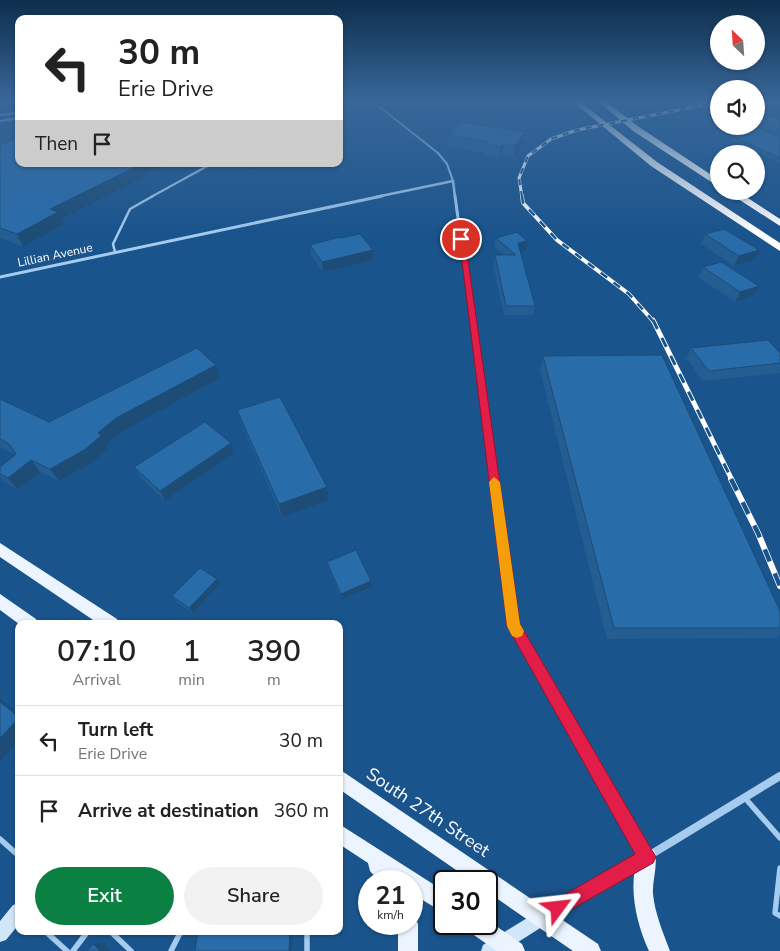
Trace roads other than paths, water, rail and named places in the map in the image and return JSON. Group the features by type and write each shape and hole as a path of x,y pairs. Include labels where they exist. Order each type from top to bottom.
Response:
{"highway":[{"path":"630,145 654,164 780,248"},
{"path":"660,145 710,178"},
{"path":"744,200 780,223"}],"main road":[{"path":"0,549 106,620"},
{"path":"0,602 25,620"},
{"name":"South 27th Street","path":"343,781 591,951"},
{"path":"343,836 394,870"},
{"path":"367,852 382,870"},
{"path":"647,857 642,875 643,898 647,919 660,951"},
{"path":"0,934 15,916"},
{"path":"487,935 502,948 542,917"},
{"path":"408,935 408,951"}],"street":[{"name":"Lillian Avenue","path":"0,277 453,181"},
{"path":"453,181 514,626 647,857"},
{"path":"542,917 647,857 780,776"}],"lane":[{"path":"428,145 447,164 453,181"},
{"path":"115,252 114,244 130,210 205,167"},
{"path":"744,798 780,838"},
{"path":"0,839 15,852"},
{"path":"780,868 775,913 780,916"},
{"path":"49,935 67,951"},
{"path":"73,951 85,935"},
{"path":"114,935 131,951"},
{"path":"171,951 179,935"},
{"path":"307,935 307,951"}],"railway":[{"path":"522,197 519,178 528,156 542,145"},
{"path":"522,196 523,203 557,240 629,294 653,321"},
{"path":"653,320 732,480"},
{"path":"731,479 758,533 780,586"}]}
